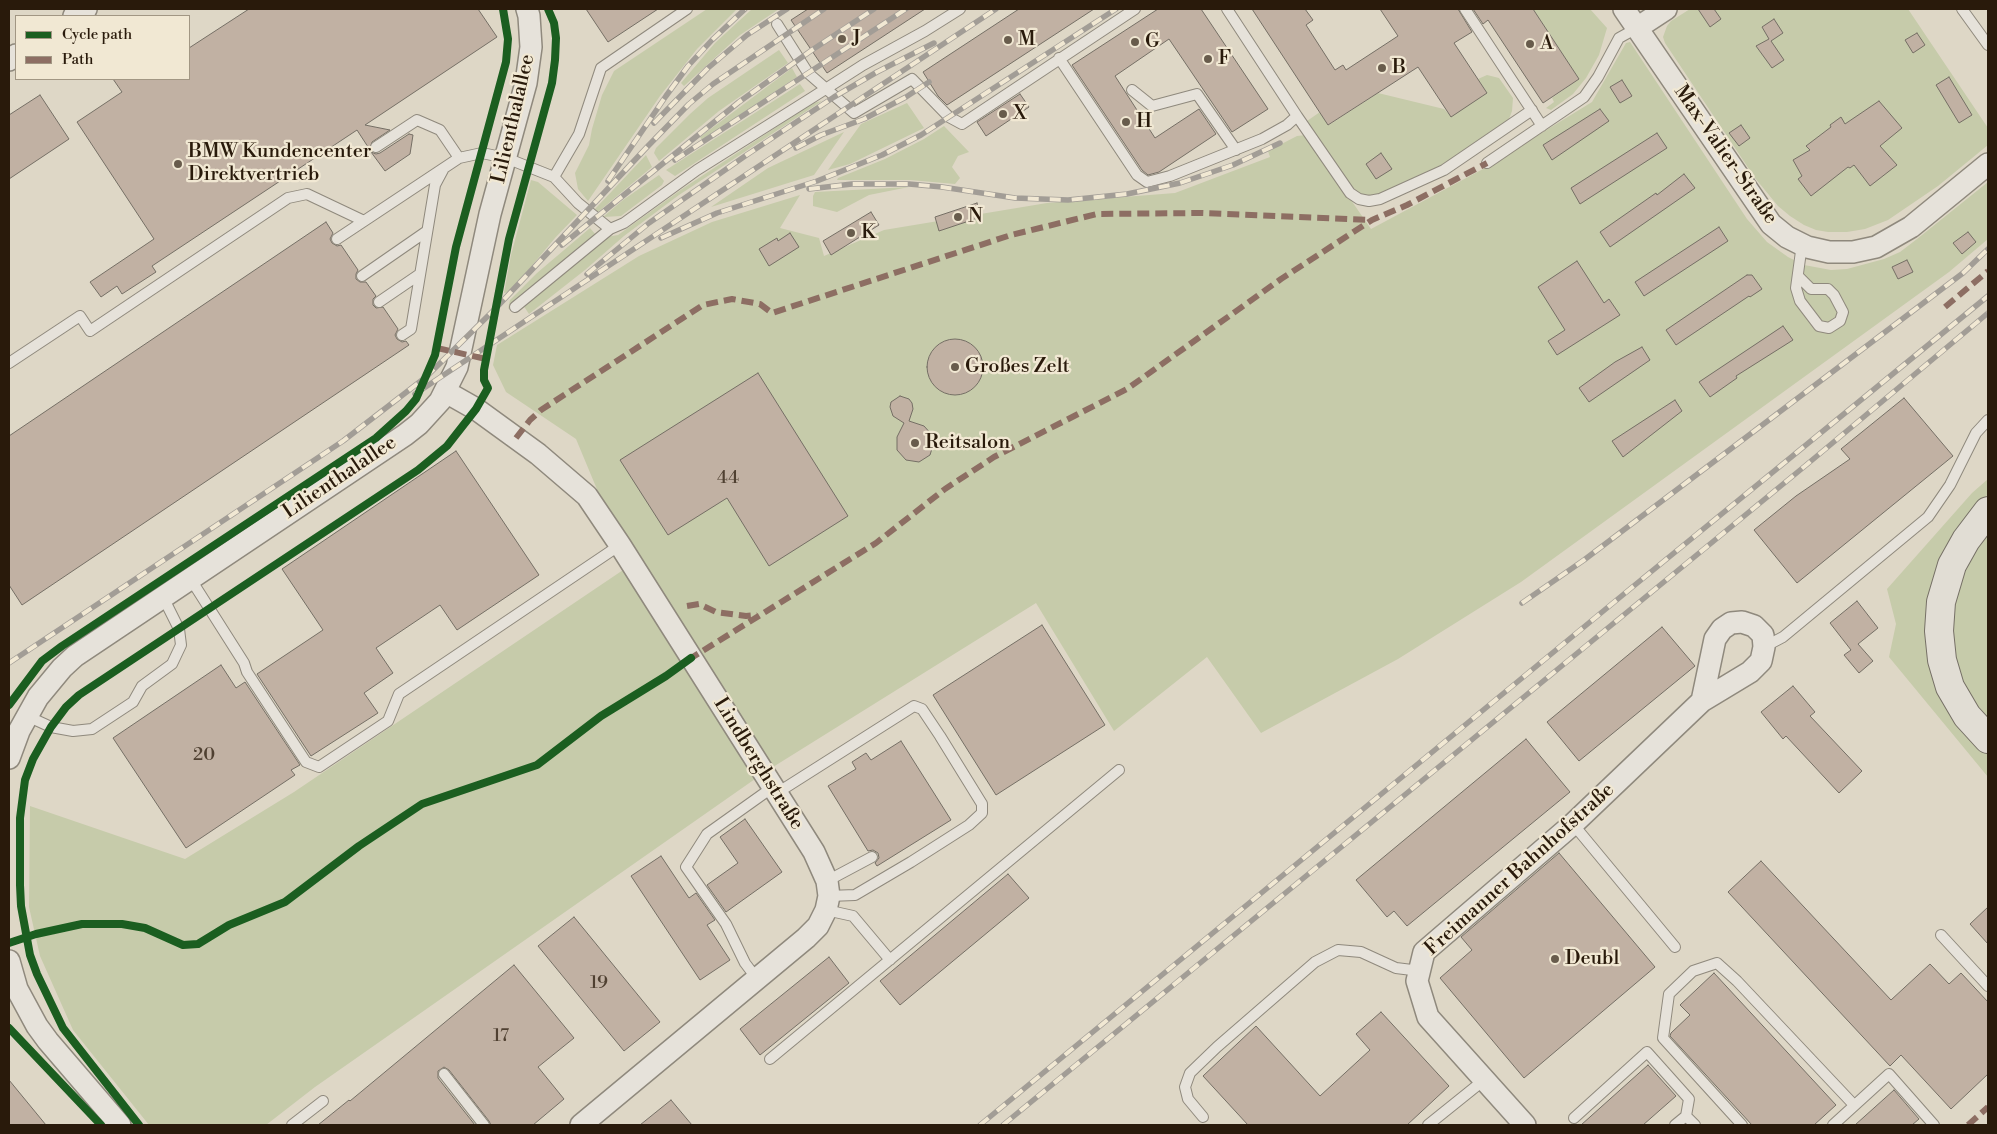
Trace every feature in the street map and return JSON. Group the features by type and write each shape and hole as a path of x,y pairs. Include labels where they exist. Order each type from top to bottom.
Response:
{"highway":[{"path":"1988,511 1966,540 1952,565 1940,609 1939,631 1942,660 1950,687 1967,716 1988,738"}],"street":[{"name":"Lilienthalallee","path":"9,758 27,716 49,682 75,656 405,435 420,424 446,392 460,353 490,214 530,64 531,31 527,9"},
{"name":"Max-Valier-Straße","path":"1624,9 1770,224 1787,237 1802,244 1829,252 1853,252 1876,246 1911,227 1988,164"},
{"path":"1637,28 1666,9"},
{"name":"Lindberghstraße","path":"446,392 476,409 506,431 569,478 587,496 814,852 828,896"},
{"path":"1702,701 1716,639 1722,629 1731,624 1742,622 1754,626 1763,635 1764,647"},
{"name":"Freimanner Bahnhofstraße","path":"1524,1125 1428,1017 1417,981 1424,952 1573,824 1702,701 1750,672 1761,661 1764,647"},
{"path":"581,1125 806,938 818,926 828,896"},
{"path":"10,970 24,1004 48,1041 120,1125"}],"lane":[{"path":"554,177 579,134 600,68 687,9"},
{"path":"515,307 610,229 624,223 697,170 863,65 925,31 960,9"},
{"path":"777,24 808,73 854,113 912,79 949,118 962,124 1135,9"},
{"path":"1227,9 1350,193 1359,199 1369,201 1380,199 1444,170 1532,110"},
{"path":"1465,9 1542,126"},
{"path":"1962,9 1988,45"},
{"path":"1487,163 1584,97 1598,77 1619,38 1637,28"},
{"path":"1059,58 1137,175 1147,182 1170,176 1262,139 1287,125 1297,116"},
{"path":"1132,90 1152,106 1196,94 1236,150"},
{"path":"376,147 417,120 440,130 455,161"},
{"path":"337,239 455,161 482,153 506,158 554,177 578,203 610,229"},
{"path":"402,335 410,329 435,185 440,172 455,161"},
{"path":"9,363 80,316 90,331 288,198 307,194 364,221"},
{"path":"362,276 427,231"},
{"path":"1798,276 1811,289 1828,289 1834,295 1843,312 1840,321 1829,328 1819,326 1800,301 1796,288 1802,244"},
{"path":"379,302 420,274"},
{"path":"1764,647 1783,638 1928,517 1950,485 1976,432 1988,420"},
{"path":"190,578 244,663 247,672 306,762 319,767 388,721 399,694 620,545"},
{"path":"27,716 51,726 73,732 92,729 133,702 142,686 172,664 181,645 179,629 163,596"},
{"path":"757,979 746,963 726,924 686,867 707,834 775,790 914,706 922,709 982,804 982,813 969,826 855,895 828,896"},
{"path":"770,1059 1119,770"},
{"path":"1573,824 1675,946"},
{"path":"828,896 872,857"},
{"path":"828,896 853,916 890,960"},
{"path":"1941,935 1988,986"},
{"path":"1203,1117 1188,1099 1185,1087 1190,1073 1217,1047 1315,962 1338,950 1361,952 1396,968 1420,971"},
{"path":"1742,1125 1663,1038 1669,994 1692,971 1717,963 1737,981 1854,1105"},
{"path":"1574,1118 1647,1052 1689,1098 1686,1116 1676,1125"},
{"path":"444,1074 484,1125"},
{"path":"1833,1125 1889,1074 1930,1124"},
{"path":"1428,1125 1484,1080"},
{"path":"292,1125 323,1101"},
{"path":"1686,1116 1695,1125"}],"green space":[{"path":"707,9 737,9 697,49 660,96 588,201 578,189 575,173 589,145 602,95 614,71"},
{"path":"752,9 779,9 740,35 684,86 681,83 715,43"},
{"path":"1533,9 1590,9 1607,28 1599,55 1586,78 1573,94 1551,110 1546,108 1554,102 1552,98 1579,79"},
{"path":"1690,9 1908,9 1988,128 1988,145 1938,186 1888,220 1865,229 1847,232 1828,232 1804,225 1778,206 1755,178 1665,43 1663,37 1667,26 1671,21"},
{"path":"1630,42 1747,219 1767,242 1788,257 1804,265 1831,270 1847,269 1884,259 1900,252 1988,182 1988,239 1949,272 1521,582 1398,659 1261,733 1207,657 1114,731 1036,603 765,772 315,1087 266,1125 149,1125 73,1030 40,956 29,907 30,806 185,859 294,792 629,566 576,439 506,392 493,365 497,345 639,256 712,222 800,195 780,228 819,238 824,256 884,230 1047,203 1175,193 1270,157 1268,151 1297,136 1306,135 1371,229 1483,169 1592,102 1626,43"},
{"path":"779,50 788,63 719,111 659,161 654,153 656,148 690,114 708,98"},
{"path":"792,68 797,77 702,140 700,137"},
{"path":"1487,75 1499,78 1513,98 1509,119 1443,165 1413,181 1379,195 1361,195 1353,190 1307,121 1320,112 1329,125 1378,93 1444,109 1451,116 1487,93 1478,79"},
{"path":"800,84 805,91 675,176 666,170"},
{"path":"822,101 679,195 624,236 585,270 529,314 523,305 606,237 618,235 682,189 813,103"},
{"path":"907,103 924,128 850,164 828,170 861,124"},
{"path":"944,126 969,152 958,156 952,167 960,178 955,184 910,180 837,180 885,159 924,139"},
{"path":"844,132 814,175 711,207 768,168"},
{"path":"646,155 652,167 598,212 595,209"},
{"path":"659,175 664,181 662,185 621,216 603,217 623,200"},
{"path":"531,180 538,182 577,215 510,292 504,293 511,255"},
{"path":"909,187 869,195 837,212 813,206 815,192"},
{"path":"590,228 596,235 508,309 510,300 537,273"},
{"path":"1988,479 1988,494 1979,504 1936,576 1966,734 1988,754 1988,777 1889,657 1896,624 1887,589 1972,493"},
{"path":"1988,533 1988,729 1957,680 1949,622 1959,581 1970,559"}],"building":[{"name":"BMW Kundencenter Direktvertrieb","path":"249,9 478,9 497,37 365,125 390,130 372,142 370,150 357,130 152,266 156,272 122,294 117,286 101,297 90,282 154,239 77,122 122,92 114,80 190,80 190,47"},
{"path":"586,9 658,9 608,42"},
{"name":"J","path":"808,9 925,9 827,73 791,20"},
{"name":"M","path":"1019,9 1094,9 947,105 938,96 923,72"},
{"path":"1158,9 1201,9 1268,109 1232,132 1169,39 1115,76 1155,138 1199,109 1216,134 1159,172 1148,175 1142,170 1072,65"},
{"name":"B","path":"1252,9 1305,9 1313,20 1306,25 1335,70 1343,65 1346,70 1398,36 1380,9 1458,9 1472,32 1454,43 1487,93 1451,117 1418,67 1328,125"},
{"name":"A","path":"1473,9 1533,9 1579,79 1543,103 1488,20 1483,24"},
{"path":"1698,9 1714,9 1721,19 1710,27"},
{"path":"1774,19 1783,33 1771,41 1784,60 1772,68 1756,46 1769,39 1762,27"},
{"path":"1917,33 1925,45 1913,53 1905,40"},
{"path":"1949,77 1972,115 1959,123 1936,85"},
{"path":"1622,80 1632,96 1620,103 1610,87"},
{"name":"X","path":"1020,94 1029,107 986,136 977,122"},
{"path":"40,95 69,139 9,179 9,115"},
{"path":"1879,101 1902,128 1880,146 1897,165 1870,186 1854,165 1850,168 1848,167 1811,196 1798,179 1802,176 1793,160 1810,150 1806,146 1841,117 1845,124"},
{"path":"1600,109 1609,121 1552,160 1543,145"},
{"path":"1741,125 1750,138 1739,146 1729,133"},
{"path":"1657,133 1667,148 1580,204 1571,188"},
{"path":"409,134 413,135 410,154 385,171 371,152 380,153"},
{"path":"1381,153 1392,169 1376,179 1366,164"},
{"path":"1684,174 1695,188 1610,247 1600,232 1656,193 1657,195"},
{"name":"N","path":"977,203 981,217 939,231 935,217"},
{"name":"K","path":"871,212 879,225 831,255 823,241"},
{"path":"326,222 333,233 330,239 332,243 337,246 341,245 358,270 356,279 360,282 366,282 376,296 373,299 373,305 376,308 383,307 398,329 395,335 397,339 402,342 406,341 409,345 22,605 9,585 9,436"},
{"path":"1719,227 1728,241 1644,296 1635,282"},
{"path":"1968,232 1976,242 1962,254 1953,243"},
{"path":"790,233 799,247 769,266 759,249 777,238 778,241"},
{"path":"1907,260 1913,272 1898,279 1892,267"},
{"path":"1577,261 1604,303 1609,299 1620,315 1557,355 1548,341 1565,330 1538,287"},
{"path":"1747,275 1752,275 1762,289 1676,345 1666,330"},
{"path":"1783,326 1793,340 1736,376 1737,378 1710,397 1699,382"},
{"name":"Großes Zelt","path":"949,339 961,339 975,347 983,361 981,378 975,387 961,395 949,395 939,390 932,383 927,373 927,361 932,351 939,344"},
{"path":"1642,347 1650,360 1589,402 1579,388 1615,362"},
{"path":"758,373 848,516 769,566 727,498 668,535 620,460"},
{"name":"Reitsalon","path":"900,396 909,399 912,403 913,409 909,421 924,426 933,436 934,442 930,455 919,462 906,460 897,450 897,437 904,423 893,416 890,407 891,402"},
{"path":"1904,398 1953,456 1797,583 1754,530 1796,496 1850,459 1841,449"},
{"path":"1675,400 1682,411 1623,457 1612,441"},
{"path":"456,451 539,575 457,630 440,605 376,648 393,673 364,693 378,713 311,756 257,674 323,630 282,569"},
{"path":"1857,601 1878,628 1858,644 1873,661 1859,673 1844,655 1851,650 1830,623"},
{"path":"1042,625 1105,725 996,795 933,695"},
{"path":"1662,627 1695,666 1579,761 1547,722"},
{"path":"221,665 236,688 245,682 300,765 291,770 295,775 186,848 113,738"},
{"path":"1793,686 1815,712 1810,716 1862,771 1839,793 1786,736 1783,739 1761,712"},
{"path":"1526,739 1570,792 1407,926 1394,911 1387,917 1356,880"},
{"path":"901,741 951,820 877,866 875,863 879,858 878,853 873,850 868,851 828,786 856,769 852,762 866,753 871,760"},
{"path":"745,819 782,872 726,912 707,885 738,863 720,837"},
{"name":"Deubl","path":"1559,853 1655,967 1524,1078 1440,978 1472,950 1461,937"},
{"path":"661,856 689,898 696,893 715,920 707,925 730,960 700,980 631,876"},
{"path":"1761,861 1891,1000 1930,964 1949,984 1961,973 1988,1002 1988,1074 1951,1109 1901,1055 1890,1066 1728,892"},
{"path":"1008,874 1029,898 900,1005 880,981"},
{"path":"1988,907 1988,944 1970,924"},
{"path":"574,917 660,1022 624,1051 538,946"},
{"path":"829,957 849,983 760,1055 740,1029"},
{"path":"514,965 574,1038 538,1067 564,1099 533,1125 491,1125 449,1070 444,1067 438,1071 438,1078 475,1125 318,1125 350,1101"},
{"path":"1714,973 1836,1105 1814,1125 1752,1125 1670,1036 1690,1015 1680,1005"},
{"path":"1381,1012 1449,1086 1407,1125 1248,1125 1203,1076 1256,1026 1320,1096 1370,1050 1356,1034"},
{"path":"1648,1065 1676,1096 1643,1125 1581,1125"},
{"path":"9,1080 46,1125 9,1125"},
{"path":"1894,1090 1919,1119 1912,1125 1855,1125"},
{"path":"671,1100 692,1125 640,1125"}],"railway":[{"path":"608,181 688,66 745,9"},
{"path":"654,123 708,68 747,35 787,9"},
{"path":"9,663 343,441 426,377 495,309 689,104 713,84 824,9"},
{"path":"562,245 739,102 874,9"},
{"path":"675,160 906,9"},
{"path":"415,394 996,9"},
{"path":"661,238 717,213 817,181 882,155 921,135 1116,9"},
{"path":"587,274 649,223 748,154 834,97 877,72 934,43"},
{"path":"796,148 821,135 864,119 906,97 929,82"},
{"path":"809,189 852,184 909,184 1015,198 1068,200 1127,194 1180,183 1233,165 1280,143"},
{"path":"1522,603 1584,560 1963,273 1988,249"},
{"path":"980,1125 1988,296"},
{"path":"1003,1125 1805,466 1988,313"}],"marked path":[{"path":"688,660 876,543 945,489 994,457 1127,389 1281,279 1372,220 1407,205 1487,163"},
{"path":"516,438 530,420 541,410 703,305 732,299 760,304 772,313 1011,235 1097,214 1202,213 1372,220"},
{"path":"1945,307 1988,271"},
{"path":"437,348 486,359"},
{"path":"687,606 699,604 716,612 746,616 757,615"},
{"path":"1968,1125 1988,1107"}],"cycle path":[{"path":"9,705 42,661 376,438 406,411 416,399 435,355 456,247 506,62 508,39 503,9"},
{"path":"139,1125 63,1028 30,955 21,906 20,885 20,818 25,780 33,759 51,727 66,707 79,695 418,470 447,446 476,409 488,388 484,380 484,370 509,239 552,83 556,38 554,23 548,9"},
{"path":"9,943 36,934 82,924 122,924 145,928 183,945 198,944 229,925 285,902 359,846 422,804 537,765 601,716 666,676 691,658"},
{"path":"9,1028 101,1125"}],"place":[{"name":"J","path":"842,39"},
{"name":"M","path":"1008,40"},
{"name":"G","path":"1135,42"},
{"name":"A","path":"1530,44"},
{"name":"F","path":"1208,59"},
{"name":"B","path":"1382,68"},
{"name":"X","path":"1003,114"},
{"name":"H","path":"1126,122"},
{"name":"BMW Kundencenter Direktvertrieb","path":"178,164"},
{"name":"N","path":"958,217"},
{"name":"K","path":"851,233"},
{"name":"Großes Zelt","path":"955,367"},
{"name":"Reitsalon","path":"915,443"},
{"name":"Deubl","path":"1555,959"}]}
